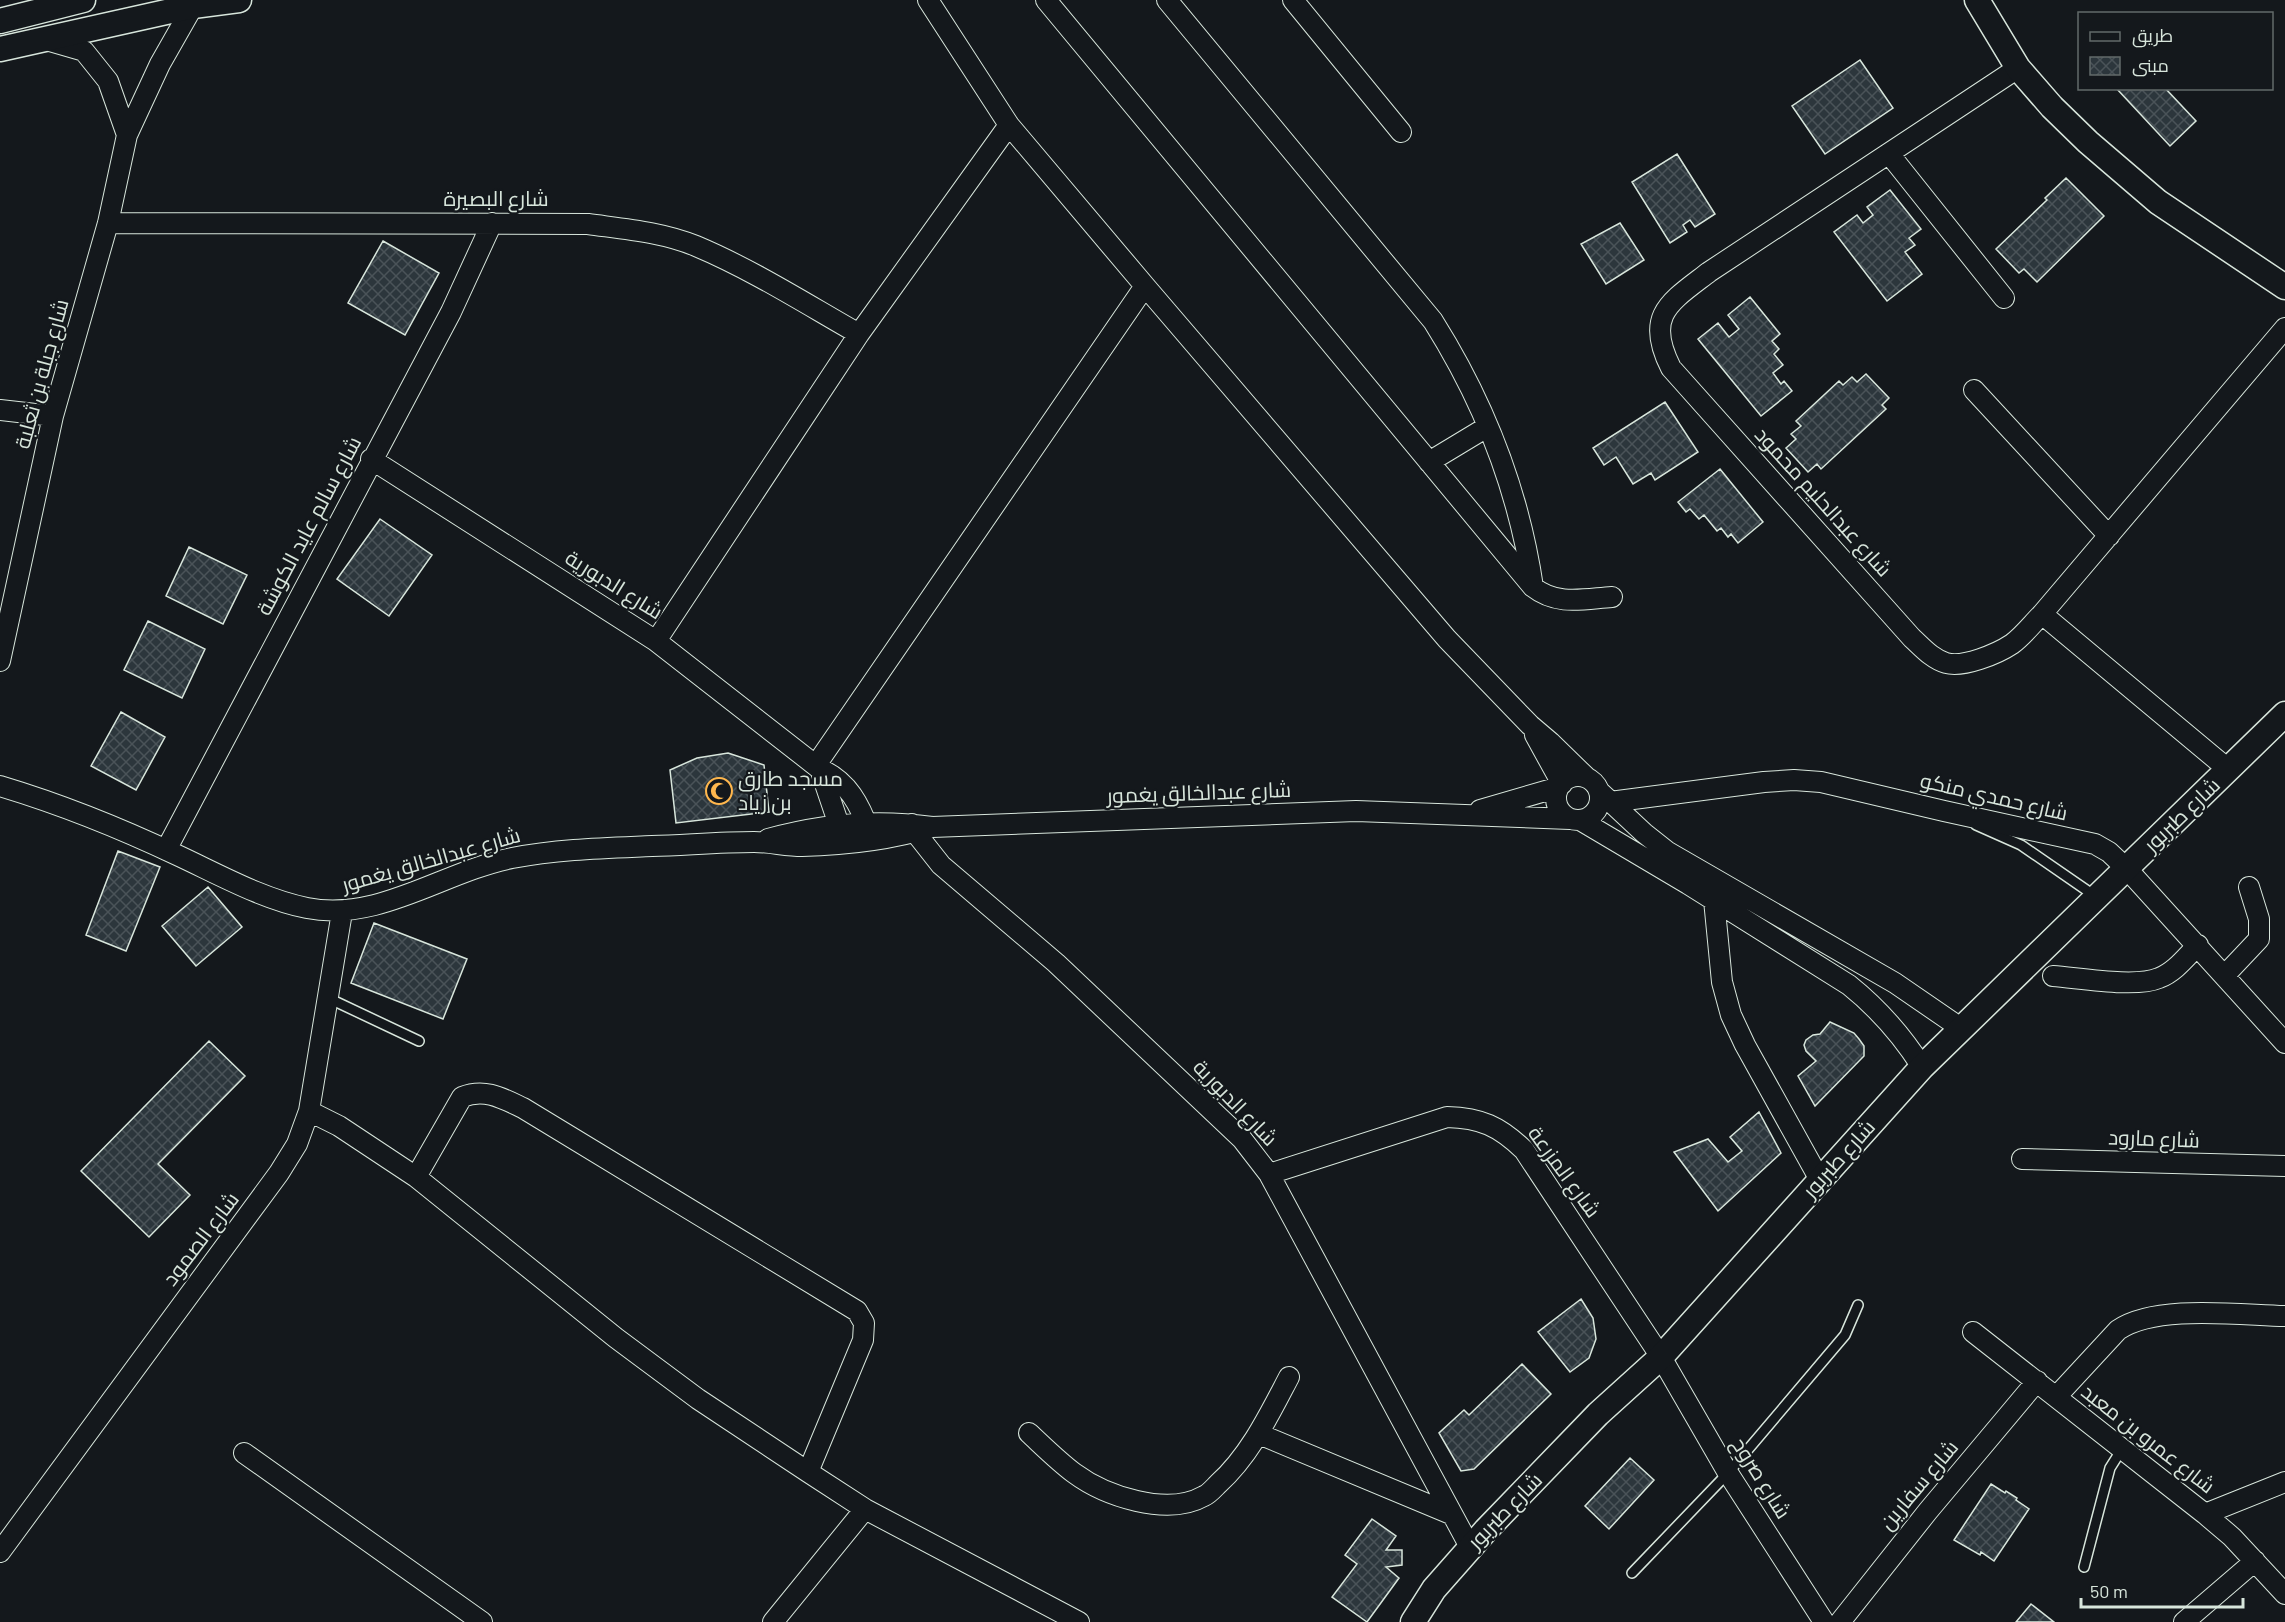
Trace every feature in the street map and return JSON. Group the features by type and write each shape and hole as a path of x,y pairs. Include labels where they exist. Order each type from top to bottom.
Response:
{"street":[{"path":"0,21 83,0"},
{"path":"0,49 193,6 239,0"},
{"path":"928,0 1009,125 1447,639 1530,724 1597,786 1605,797 1668,852 1894,983 1962,1029"},
{"path":"1046,0 1533,587 1543,595 1554,599 1612,597"},
{"path":"1167,0 1433,321 1473,390 1517,505 1527,545 1533,587"},
{"path":"1293,0 1401,132"},
{"path":"1977,0 2018,68 2052,106 2132,181 2285,288"},
{"name":"شارع جبلة بن ثعلبة","path":"0,661 53,416 108,224 127,135 160,64 193,6"},
{"path":"46,40 84,51 108,81 127,135"},
{"name":"شارع عبدالحليم محمود","path":"2018,68 1890,154 1745,246 1674,298 1662,314 1660,330 1665,357 1671,368 1912,638 1930,655 1945,663 1958,664 1972,662 2013,643 2042,614 2285,328"},
{"path":"656,640 859,334 1009,125"},
{"path":"1890,154 2004,298"},
{"name":"شارع سالم عايد الكوشة","path":"166,850 371,459 451,312 492,223"},
{"name":"شارع البصيرة","path":"108,224 588,224 658,234 696,246 859,334"},
{"path":"842,834 818,767 1145,286"},
{"path":"1974,390 2109,536"},
{"path":"0,410 53,416"},
{"path":"1429,462 1487,427"},
{"name":"شارع الدبورية","path":"371,459 656,640 818,767 833,774 852,793 869,830"},
{"path":"2042,614 2229,770"},
{"name":"شارع طبربور","path":"1413,1622 1434,1589 1470,1547 1598,1414 1660,1357 1922,1067 2285,714"},
{"path":"1530,724 1561,785"},
{"path":"1586,777 1570,778 1561,785 1557,802 1564,814 1714,900 1849,985 1867,999 1899,1033 1922,1067"},
{"name":"شارع حمدي منكو","path":"1605,797 1794,780 1821,782 2095,844 2109,852 2127,869 2285,1043"},
{"name":"شارع عبدالخالق يغمور","path":"1468,814 1561,785"},
{"name":"شارع عبدالخالق يغمور","path":"0,786 38,797 281,900 306,908 342,912 377,905 412,894 509,858 554,851 756,842 803,846 842,834 869,830 1356,811 1575,819"},
{"path":"1575,819 1589,818 1597,811 1600,802 1605,797"},
{"name":"شارع الدبورية","path":"919,827 941,865 1056,963 1242,1139 1269,1174 1470,1547"},
{"path":"2225,975 2259,939 2259,920 2249,887"},
{"path":"1714,900 1722,982 1731,1015 1745,1046 1820,1180"},
{"name":"شارع الصمود","path":"0,1552 279,1173 297,1144 309,1111 342,912"},
{"path":"2053,976 2141,983 2159,978 2172,971 2198,945"},
{"path":"416,1177 462,1097 485,1092 499,1096 857,1311 864,1323 863,1340 808,1472"},
{"path":"309,1111 339,1126 416,1177 625,1345 698,1399 865,1509 1079,1622"},
{"name":"شارع المزرعة","path":"1269,1174 1447,1117 1484,1122 1506,1132 1524,1150 1660,1357"},
{"name":"شارع مارود","path":"2022,1159 2285,1166"},
{"path":"2056,1397 2118,1330 2130,1322 2166,1314 2285,1316"},
{"name":"شارع عمرو بن معبد","path":"1973,1332 2205,1514 2232,1537 2285,1594"},
{"name":"شارع صروح","path":"1660,1357 1728,1473 1824,1622"},
{"path":"1029,1433 1074,1473 1097,1486 1144,1503 1180,1504 1205,1496 1227,1476 1259,1434 1289,1377"},
{"name":"شارع سفارين","path":"1840,1622 1928,1511 2037,1381"},
{"path":"1259,1434 1451,1514"},
{"path":"244,1453 482,1622"},
{"path":"2205,1514 2285,1482"},
{"path":"773,1622 865,1509"},
{"path":"2184,1622 2255,1561"}],"lane":[{"path":"1944,811 2021,845 2098,898"},
{"path":"328,998 419,1041"},
{"path":"1632,1573 1728,1473 1845,1335 1858,1305"},
{"path":"2084,1567 2110,1468 2122,1449"}],"building":[{"path":"1860,60 1893,108 1825,154 1792,106"},
{"path":"2118,90 2167,90 2196,121 2170,146"},
{"path":"1677,154 1715,214 1695,227 1690,220 1683,225 1687,232 1670,243 1632,182"},
{"path":"2066,178 2104,216 2037,282 2024,269 2019,273 1996,249 2047,200 2045,198"},
{"path":"1890,190 1921,229 1909,238 1915,245 1905,252 1922,274 1887,301 1834,232 1857,215 1863,223 1873,215 1867,207"},
{"path":"1620,223 1644,260 1606,284 1581,244"},
{"path":"383,241 439,273 405,335 348,303"},
{"path":"1750,297 1780,334 1772,341 1779,349 1774,354 1783,365 1773,373 1781,384 1784,381 1792,391 1761,416 1698,339 1718,323 1729,337 1739,329 1728,315"},
{"path":"1866,374 1889,398 1882,405 1886,409 1821,469 1817,464 1808,472 1786,448 1796,439 1791,434 1801,426 1796,421 1839,381 1843,385 1852,377 1857,382"},
{"path":"1665,402 1698,452 1655,480 1651,473 1633,484 1616,457 1604,465 1593,448"},
{"path":"1720,469 1763,522 1738,543 1731,534 1728,537 1721,528 1717,531 1704,515 1699,519 1690,509 1686,512 1678,502"},
{"path":"380,519 432,555 389,616 337,579"},
{"path":"189,547 247,575 223,624 166,596"},
{"path":"148,621 205,649 182,698 124,670"},
{"path":"121,712 165,737 136,790 91,766"},
{"name":"مسجد طارق بن زياد","path":"728,753 764,765 769,812 676,823 670,770 697,758"},
{"path":"118,851 160,867 126,951 86,935"},
{"path":"208,887 242,927 196,966 162,926"},
{"path":"374,923 467,959 443,1019 351,983"},
{"path":"1830,1022 1854,1033 1864,1046 1864,1056 1815,1106 1798,1076 1816,1061 1806,1051 1804,1045 1806,1040 1813,1035 1820,1034"},
{"path":"209,1041 245,1076 158,1164 190,1195 149,1237 81,1171"},
{"path":"1759,1112 1781,1153 1718,1211 1674,1152 1708,1139 1728,1162 1742,1151 1730,1137"},
{"path":"1581,1299 1593,1318 1596,1339 1589,1358 1570,1372 1538,1332"},
{"path":"1522,1364 1551,1394 1474,1469 1461,1471 1439,1433 1464,1410 1469,1415"},
{"path":"1630,1458 1654,1480 1609,1529 1585,1506"},
{"path":"1991,1484 2017,1498 2016,1500 2029,1509 1994,1561 1981,1552 1980,1555 1954,1540"},
{"path":"1372,1519 1396,1536 1386,1550 1402,1550 1402,1565 1386,1567 1399,1578 1367,1622 1332,1597 1357,1564 1345,1555"},
{"path":"2031,1604 2054,1622 2016,1622"}],"place":[{"name":"مسجد طارق بن زياد","path":"719,791"}]}
